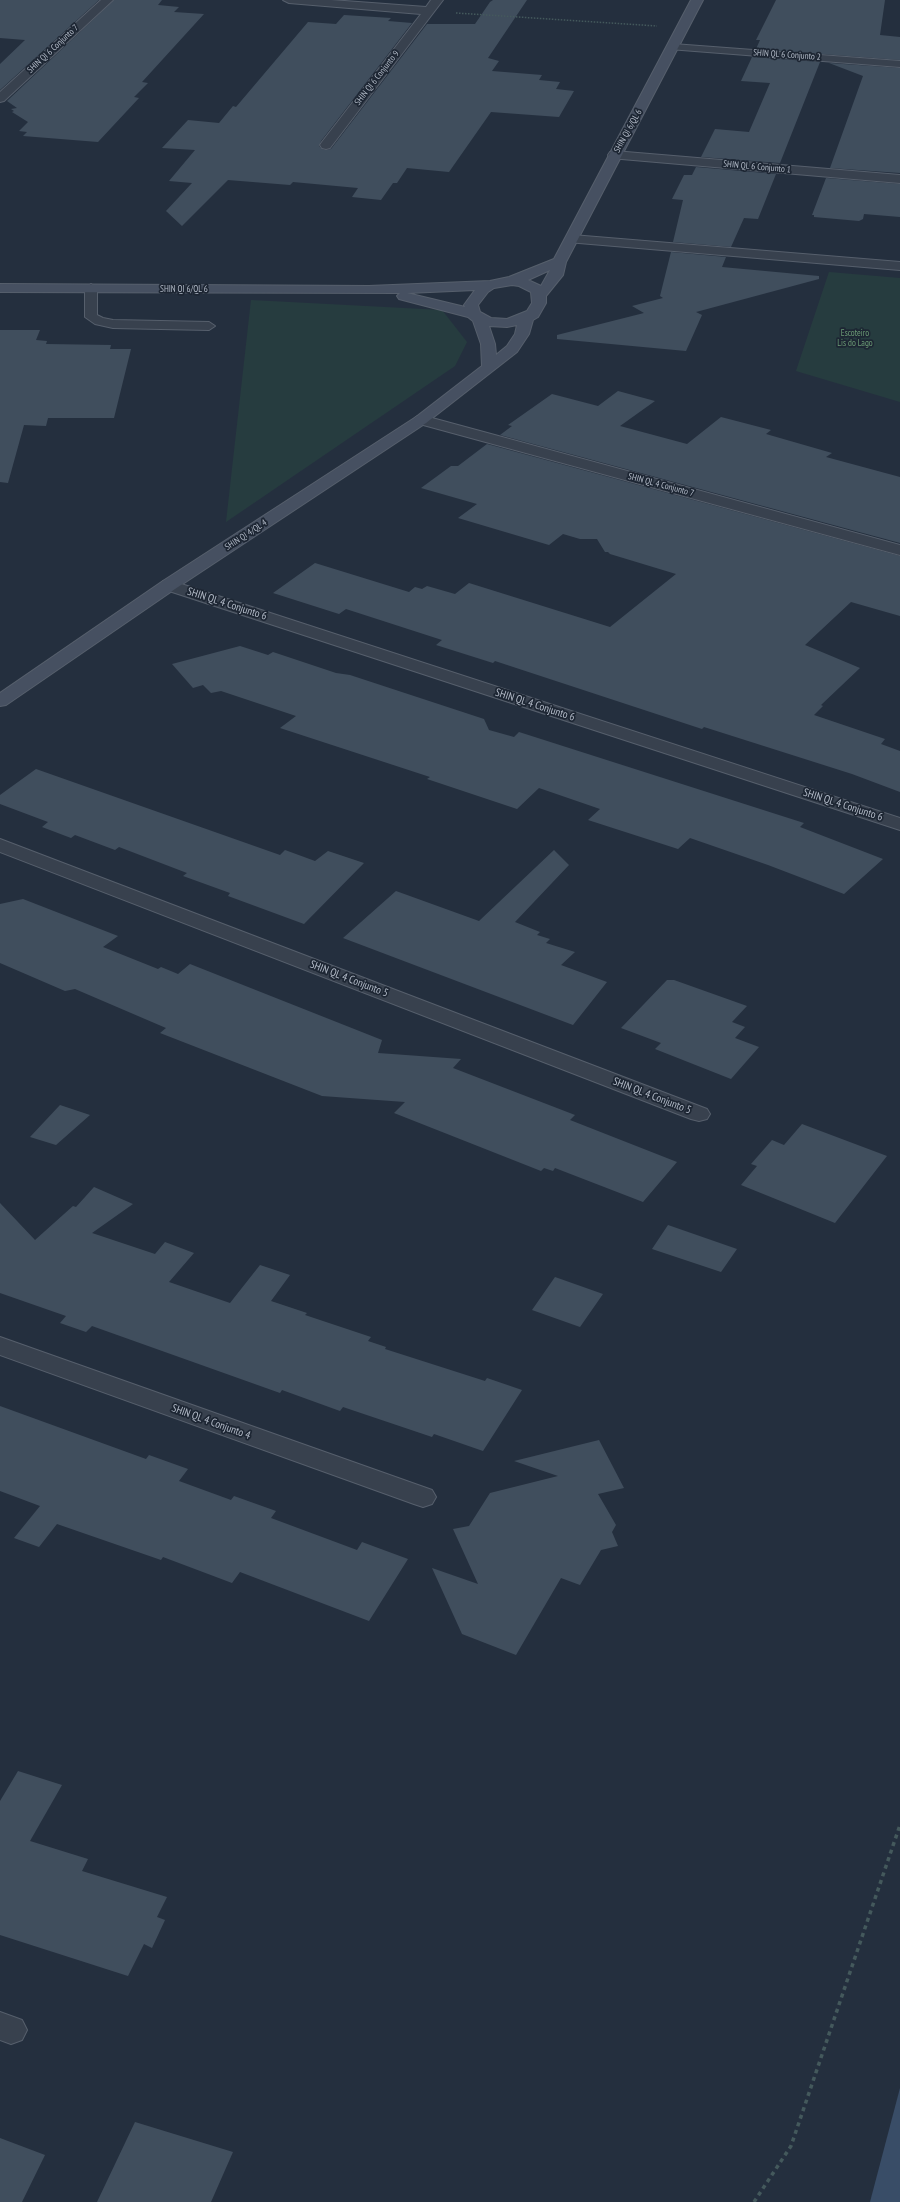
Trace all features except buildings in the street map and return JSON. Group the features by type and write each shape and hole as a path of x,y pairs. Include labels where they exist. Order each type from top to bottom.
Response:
{"street":[{"name":"SHIN QI 6 Conjunto 7","path":"0,98 107,0"},
{"path":"289,0 428,11"},
{"name":"SHIN QI 6 Conjunto 9","path":"326,145 437,0"},
{"name":"SHIN QI 6/QL 6","path":"539,295 552,282 559,262 614,154 674,47 681,28 697,0"},
{"name":"SHIN QL 6 Conjunto 2","path":"674,47 900,64"},
{"name":"SHIN QL 6 Conjunto 1","path":"614,154 900,180"},
{"path":"572,239 900,266"},
{"path":"489,366 488,344 471,305 476,297 482,289 490,285 512,281 559,262"},
{"path":"476,316 507,323 526,318 537,309 539,295 537,290 529,285 512,281"},
{"name":"SHIN QI 6/QL 6","path":"0,288 369,290 490,285"},
{"name":"SHIN QI 6/QL 6","path":"369,290 414,298 476,316"},
{"name":"SHIN QI 4/QL 4","path":"0,701 169,585 422,420 512,349 518,342 526,318"},
{"name":"SHIN QL 4 Conjunto 7","path":"422,420 900,550"},
{"name":"SHIN QL 4 Conjunto 6","path":"169,585 900,824"},
{"name":"SHIN QL 4 Conjunto 5","path":"0,845 699,1114"},
{"name":"SHIN QL 4 Conjunto 4","path":"0,1346 422,1496"}],"lane":[{"path":"91,288 90,317 99,322 113,324 209,326"}],"path":[{"path":"428,11 681,28"},
{"path":"754,2202 791,2146 900,1825"}],"green space":[{"name":"Escoteiro Lis do Lago","path":"829,272 900,278 900,402 796,371"},
{"path":"251,300 442,310 467,342 455,366 226,522"}],"water":[{"path":"900,2088 900,2202 870,2202"}]}
